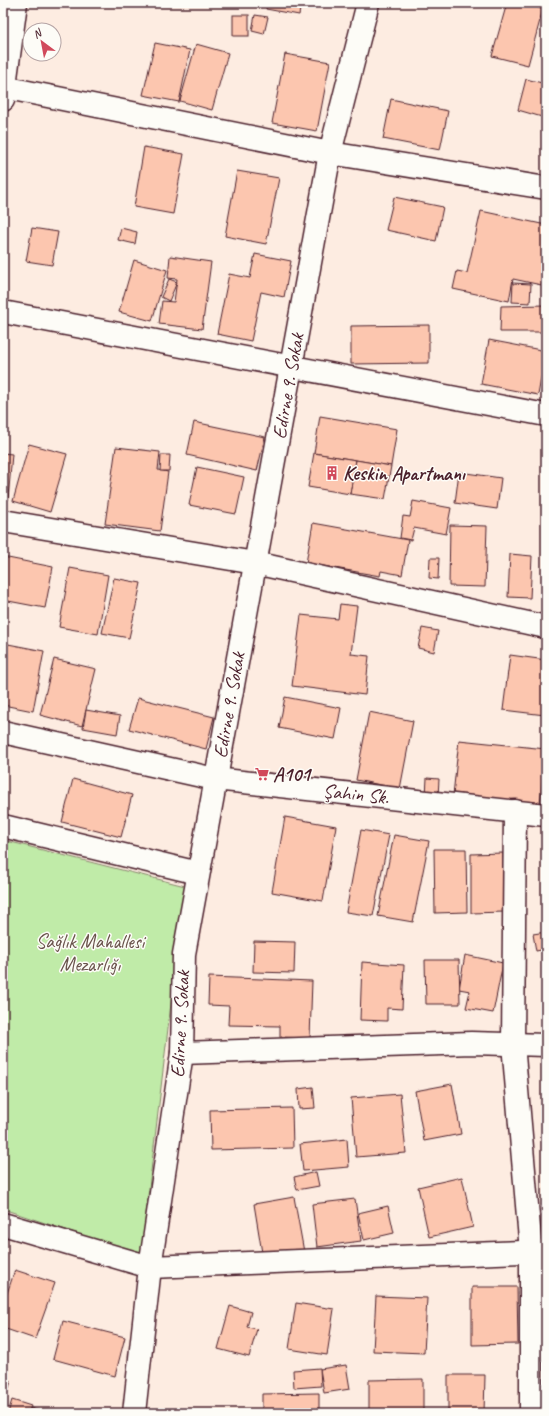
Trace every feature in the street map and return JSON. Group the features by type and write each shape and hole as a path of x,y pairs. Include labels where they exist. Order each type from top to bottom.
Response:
{"street":[{"path":"16,3 4,91 330,152 546,188"},
{"name":"Edirne 9. Sokak","path":"134,1413 150,1267 182,1052 184,954 330,152 368,3"},
{"path":"3,312 546,415"},
{"path":"3,521 255,563 546,627"},
{"name":"Şahin Sk.","path":"3,732 216,779 546,815"},
{"path":"516,811 513,1044 539,1251 531,1413"},
{"path":"3,826 198,873"},
{"path":"182,1052 471,1043 546,1045"},
{"path":"3,1224 150,1267 539,1251"}],"green space":[{"name":"Sağlık Mahallesi Mezarlığı","path":"3,840 185,886 141,1255 3,1209"}],"building":[{"path":"267,3 301,3 299,15 266,9"},
{"path":"507,3 521,3 543,9 528,65 492,56"},
{"path":"233,15 249,15 249,36 233,36"},
{"path":"255,15 268,17 264,34 252,31"},
{"path":"155,43 190,50 179,102 143,95"},
{"path":"196,44 228,53 212,110 180,101"},
{"path":"285,54 330,62 317,131 272,123"},
{"path":"526,79 546,84 546,103 542,117 518,110"},
{"path":"391,99 448,111 440,150 383,139"},
{"path":"144,147 184,154 173,214 134,207"},
{"path":"237,171 279,178 266,244 225,236"},
{"path":"394,197 443,207 436,241 386,230"},
{"path":"481,211 546,225 546,286 513,279 509,301 453,289 457,271 467,273"},
{"path":"32,228 58,232 52,265 26,261"},
{"path":"121,228 137,232 135,244 118,240"},
{"path":"255,254 291,261 284,297 261,292 251,341 217,334 229,274 250,278"},
{"path":"170,256 211,262 202,329 159,324 162,301 174,302 177,279 168,278"},
{"path":"134,260 167,270 152,321 119,312"},
{"path":"169,279 177,282 169,301 161,297"},
{"path":"513,283 531,284 530,303 512,302"},
{"path":"546,305 546,332 500,332 501,306"},
{"path":"429,325 429,363 351,364 351,326"},
{"path":"489,340 546,351 538,395 481,384"},
{"path":"320,416 397,429 391,466 314,453"},
{"path":"194,422 265,437 257,471 187,455"},
{"path":"29,444 67,454 50,512 13,501"},
{"path":"116,447 160,452 158,470 168,472 160,531 105,524"},
{"path":"3,453 12,454 8,500 3,500"},
{"name":"Keskin Apartmanı","path":"314,453 356,460 350,494 308,487"},
{"path":"161,455 170,455 169,471 160,471"},
{"path":"356,460 391,466 385,499 350,494"},
{"path":"197,467 244,477 236,514 189,505"},
{"path":"459,472 501,478 497,509 455,503"},
{"path":"413,501 451,508 446,534 414,528 411,540 400,538 403,516 410,517"},
{"path":"313,523 408,540 402,575 381,571 380,576 306,563"},
{"path":"450,525 487,526 485,587 449,586"},
{"path":"510,554 532,556 530,598 508,597"},
{"path":"3,557 53,567 45,608 3,600"},
{"path":"430,558 439,558 438,579 429,578"},
{"path":"70,568 108,575 98,634 59,627"},
{"path":"114,578 141,583 129,638 102,633"},
{"path":"340,604 357,606 351,654 369,656 365,695 292,686 301,615 338,619"},
{"path":"422,628 438,631 434,652 418,648"},
{"path":"3,643 44,651 33,711 3,705"},
{"path":"510,655 546,660 545,715 503,710"},
{"path":"54,659 96,669 82,726 40,715"},
{"path":"285,697 341,708 335,739 279,728"},
{"path":"138,698 214,717 206,749 129,729"},
{"path":"86,710 120,716 117,734 83,728"},
{"path":"369,712 413,721 400,789 356,780"},
{"path":"459,740 546,749 540,804 453,795"},
{"path":"427,778 439,779 438,797 426,796"},
{"path":"73,779 132,795 121,837 62,822"},
{"path":"285,817 336,826 323,901 272,892"},
{"path":"361,830 389,835 373,916 346,912"},
{"path":"394,835 429,841 413,922 378,916"},
{"path":"434,849 466,849 467,912 435,913"},
{"path":"503,853 504,912 471,913 471,854"},
{"path":"546,932 546,949 536,951 533,934"},
{"path":"254,941 295,942 294,973 253,972"},
{"path":"465,955 503,963 493,1013 466,1008 470,991 459,989"},
{"path":"425,960 459,960 460,1004 426,1004"},
{"path":"362,962 404,965 402,1009 387,1008 387,1021 360,1020"},
{"path":"209,977 312,981 310,1038 280,1037 280,1026 228,1025 229,1006 208,1005"},
{"path":"452,1084 461,1134 424,1141 415,1091"},
{"path":"313,1087 315,1108 299,1109 298,1089"},
{"path":"400,1094 406,1153 356,1157 351,1098"},
{"path":"292,1108 293,1148 211,1150 210,1110"},
{"path":"347,1139 349,1167 303,1171 300,1144"},
{"path":"316,1172 319,1186 297,1190 294,1177"},
{"path":"462,1177 473,1227 429,1237 418,1187"},
{"path":"294,1197 304,1252 263,1259 254,1204"},
{"path":"355,1199 361,1241 317,1247 312,1204"},
{"path":"388,1206 394,1233 364,1240 358,1213"},
{"path":"15,1270 55,1283 35,1339 3,1328 3,1305"},
{"path":"472,1287 517,1287 518,1344 472,1345"},
{"path":"376,1296 427,1298 424,1353 373,1351"},
{"path":"296,1303 334,1309 327,1355 289,1349"},
{"path":"230,1306 251,1312 247,1327 257,1329 249,1357 218,1349"},
{"path":"63,1321 125,1337 115,1376 53,1359"},
{"path":"346,1365 350,1389 324,1393 320,1369"},
{"path":"320,1368 321,1386 294,1388 293,1370"},
{"path":"448,1375 485,1375 484,1413 448,1413"},
{"path":"3,1378 11,1381 3,1407"},
{"path":"423,1379 423,1413 369,1413 369,1380"},
{"path":"319,1393 319,1413 262,1413 262,1394"},
{"path":"12,1400 31,1406 28,1413 8,1413"},
{"path":"31,1408 47,1413 29,1413"}],"place":[{"name":"Keskin Apartmanı","path":"332,473"},
{"name":"A101","path":"262,774"}]}
